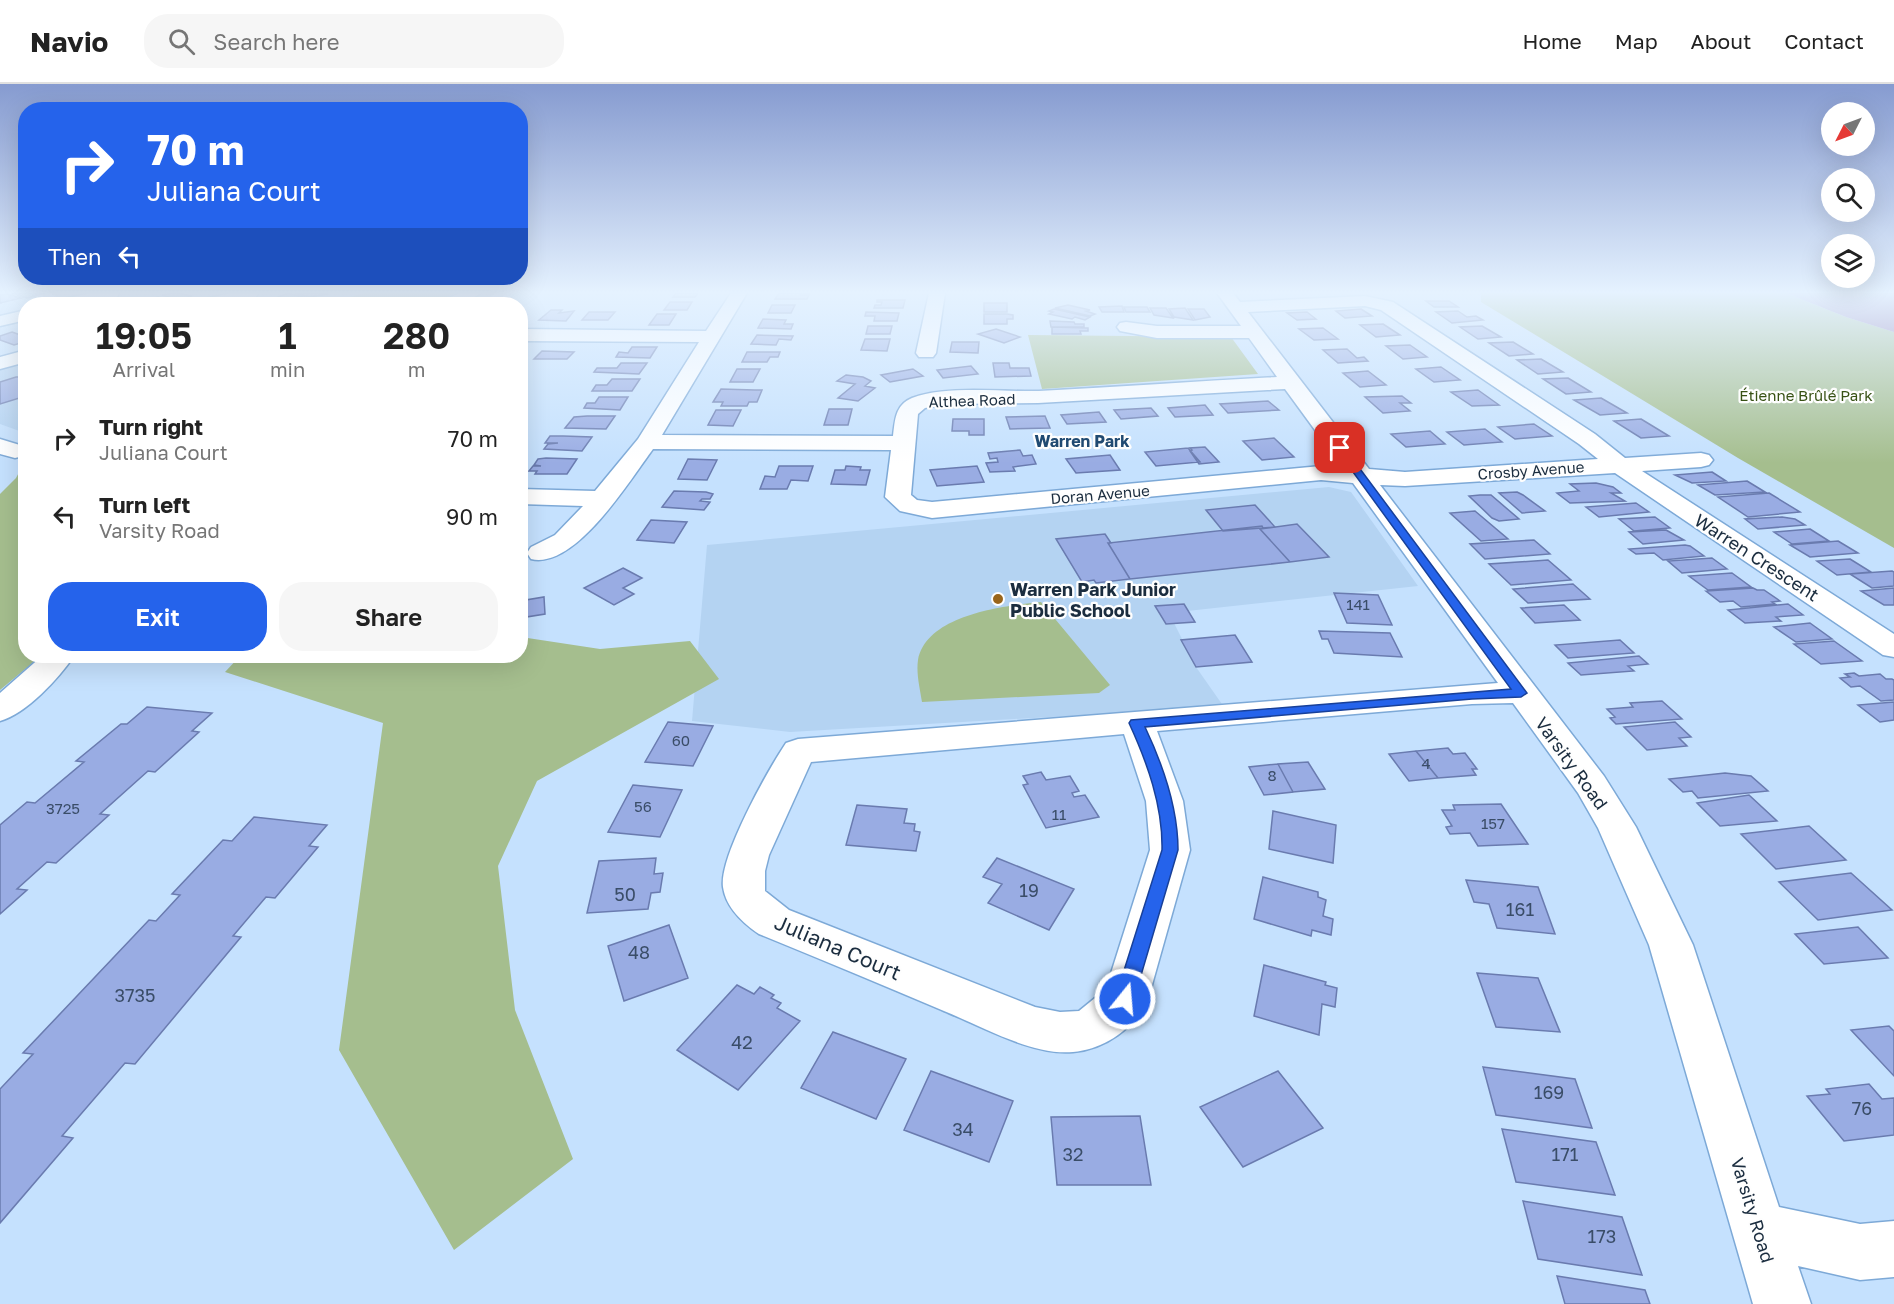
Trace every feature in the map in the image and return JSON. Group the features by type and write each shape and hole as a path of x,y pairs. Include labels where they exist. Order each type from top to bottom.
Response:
{"street":[{"path":"541,554 564,541 580,526 647,442 704,350"},
{"name":"Varsity Road","path":"1268,350 1591,785 1617,827 1671,945 1782,1304"},
{"name":"Warren Crescent","path":"1453,350 1578,432 1621,465 1894,648"},
{"path":"0,363 18,358"},
{"name":"Althea Road","path":"904,443 908,410 918,403 933,399 1038,398 1293,382"},
{"path":"647,442 904,443"},
{"name":"Doran Avenue","path":"904,443 898,497 909,506 926,510 1321,473 1361,477"},
{"name":"Crosby Avenue","path":"1361,477 1405,479 1701,460"},
{"path":"528,496 600,499"},
{"path":"0,710 52,663"},
{"name":"Juliana Court","path":"1136,723 1150,753 1170,824 1170,850 1125,999 1110,1017 1089,1029 1062,1034 1031,1026 774,922 753,909 743,886 746,861 798,751 1460,695 1521,693"},
{"path":"1759,1230 1860,1252 1894,1249"}],"shaded area":[{"path":"18,363 18,430 0,424 0,369"},
{"name":"Warren Park Junior Public School","path":"1329,487 1351,492 1418,586 1169,613 1196,667 1224,707 790,732 692,721 707,545"}],"green space":[{"path":"1032,350 1240,350 1258,374 1042,389"},
{"name":"Étienne Brûlé Park","path":"1560,350 1894,350 1894,548 1738,458"},
{"path":"18,474 18,663 33,663 0,690 0,494"},
{"path":"1041,602 1110,685 1099,693 922,702 918,660 924,644 936,632 951,622 969,615 1008,606"},
{"path":"528,638 600,649 690,641 719,679 537,781 498,866 515,1010 573,1159 454,1250 339,1050 383,723 225,672 233,663 528,663"}],"building":[{"path":"630,350 655,350 650,358 616,357 619,352 628,353"},
{"path":"950,350 978,350 978,353 950,352"},
{"path":"1323,350 1348,350 1357,358 1364,357 1368,361 1338,363"},
{"path":"1391,350 1417,350 1427,357 1403,359"},
{"path":"1500,350 1526,350 1533,354 1509,356"},
{"path":"542,351 574,352 567,359 534,359"},
{"path":"747,352 780,352 778,357 770,357 767,362 742,362"},
{"path":"1541,359 1563,372 1538,374 1517,360"},
{"path":"621,363 647,363 639,374 594,372 597,368 617,368"},
{"path":"993,363 1009,363 1010,368 1029,368 1031,376 995,377"},
{"path":"971,366 978,374 943,378 937,370"},
{"path":"1441,367 1460,380 1434,382 1416,369"},
{"path":"737,369 760,369 753,382 730,382"},
{"path":"913,369 923,376 890,382 881,375"},
{"path":"1368,371 1386,385 1360,387 1343,373"},
{"path":"846,375 863,377 871,381 865,386 875,388 858,401 838,398 855,384 837,381"},
{"path":"18,377 18,398 0,404 0,382"},
{"path":"1568,378 1591,392 1566,394 1543,379"},
{"path":"612,379 640,379 632,391 592,391 596,385 607,385"},
{"path":"721,389 762,390 757,402 749,402 747,406 721,406 723,402 713,402"},
{"path":"1478,390 1499,405 1472,406 1451,392"},
{"path":"1402,396 1411,403 1400,403 1410,411 1383,413 1365,397"},
{"path":"599,397 628,397 620,410 584,408 587,403 595,403"},
{"path":"1601,398 1627,413 1600,415 1574,400"},
{"path":"1268,401 1279,410 1228,413 1220,404"},
{"path":"1205,405 1213,415 1175,417 1168,408"},
{"path":"1151,408 1158,416 1121,419 1114,410"},
{"path":"829,409 852,409 848,425 824,425"},
{"path":"716,410 741,410 733,426 708,425"},
{"path":"1099,412 1106,422 1067,424 1061,415"},
{"path":"615,416 606,429 565,428 574,417"},
{"path":"1045,416 1050,428 1010,429 1006,417"},
{"path":"953,419 984,419 984,435 969,435 969,431 952,431"},
{"path":"1641,419 1669,436 1641,438 1614,421"},
{"path":"1534,424 1552,436 1515,439 1498,427"},
{"path":"1485,429 1502,442 1464,445 1447,432"},
{"path":"1430,431 1445,444 1406,447 1391,434"},
{"path":"550,436 592,437 582,451 544,449 548,444 558,443 545,443"},
{"path":"1274,438 1294,457 1262,460 1243,441"},
{"path":"1205,447 1219,462 1199,464 1190,448"},
{"path":"1188,448 1200,462 1156,466 1145,452"},
{"path":"1020,450 1023,456 1032,455 1036,464 1013,467 1015,471 990,472 986,463 998,462 997,458 990,459 988,453"},
{"path":"1110,455 1120,470 1076,473 1066,459"},
{"path":"538,459 577,459 567,474 535,474 537,471 529,471 533,466 541,466 534,465"},
{"path":"688,459 717,460 707,480 678,479"},
{"path":"779,466 813,466 808,481 791,480 787,489 760,489 765,476 775,477"},
{"path":"846,466 870,470 866,485 831,484 835,470 845,470"},
{"path":"977,466 984,482 937,486 930,470"},
{"path":"1712,472 1726,481 1692,483 1675,475"},
{"path":"1747,481 1765,492 1715,495 1698,485"},
{"path":"1596,483 1613,487 1621,493 1611,493 1625,501 1570,503 1557,493 1579,491 1570,484"},
{"path":"674,491 713,494 710,499 700,501 710,502 704,510 662,507"},
{"path":"1517,492 1545,511 1522,513 1499,493"},
{"path":"1769,493 1800,512 1748,517 1718,497"},
{"path":"1491,495 1519,519 1499,521 1492,518 1469,496"},
{"path":"1636,503 1649,512 1599,517 1586,507"},
{"path":"1255,505 1275,527 1223,531 1206,510"},
{"path":"1475,511 1508,539 1481,541 1450,513"},
{"path":"1655,517 1670,528 1634,531 1619,519"},
{"path":"1782,517 1795,519 1805,525 1758,529 1745,519"},
{"path":"651,520 687,522 674,543 637,540"},
{"path":"1297,524 1329,557 1290,562 1260,529"},
{"path":"1262,526 1263,528 1260,529 1290,562 1130,579 1108,543"},
{"path":"1810,529 1829,541 1792,544 1774,532"},
{"path":"1666,530 1684,540 1643,544 1629,532"},
{"path":"1105,534 1130,579 1096,583 1094,580 1082,582 1056,539"},
{"path":"1534,540 1550,554 1485,559 1470,544"},
{"path":"1838,541 1858,553 1810,557 1790,545"},
{"path":"1685,545 1704,556 1663,560 1654,553 1636,554 1629,549"},
{"path":"1712,558 1727,569 1682,573 1668,561"},
{"path":"1850,559 1871,572 1837,575 1817,561"},
{"path":"1548,560 1571,580 1511,585 1489,564"},
{"path":"623,568 642,578 623,588 634,594 614,605 584,588"},
{"path":"1894,572 1894,586 1872,588 1850,574"},
{"path":"1732,573 1751,587 1708,590 1689,576"},
{"path":"1573,584 1590,599 1528,603 1513,589"},
{"path":"1753,588 1764,590 1780,601 1772,602 1775,604 1741,607 1733,601 1720,602 1706,591"},
{"path":"1894,588 1894,605 1884,605 1861,591"},
{"path":"1334,593 1378,595 1392,625 1347,623"},
{"path":"544,597 545,614 528,617 528,600"},
{"path":"1184,604 1195,622 1166,624 1155,606"},
{"path":"1788,604 1803,615 1776,617 1781,621 1745,623 1728,610"},
{"path":"1564,605 1580,620 1535,623 1521,608"},
{"path":"1810,623 1832,639 1796,642 1774,627"},
{"path":"1319,631 1390,633 1402,657 1334,653 1328,639 1322,639"},
{"path":"1235,635 1252,662 1196,667 1181,640"},
{"path":"1620,640 1634,653 1568,658 1555,645"},
{"path":"1834,641 1862,661 1821,664 1794,644"},
{"path":"1639,656 1648,664 1628,666 1634,671 1581,675 1568,663"},
{"path":"1854,673 1859,676 1880,674 1886,679 1894,680 1894,700 1881,701 1860,686 1851,687 1840,678 1850,677 1845,674"},
{"path":"1662,701 1682,719 1616,724 1610,718 1615,717 1607,709 1633,707 1630,703"},
{"path":"1894,702 1894,720 1880,722 1858,705"},
{"path":"147,707 212,713 192,731 199,732 155,772 148,771 100,814 109,815 56,863 47,862 17,889 27,890 0,914 0,825 27,802 35,803 84,762 76,761 121,724 127,724"},
{"path":"668,722 713,726 693,766 645,762"},
{"path":"1675,722 1691,737 1679,738 1687,746 1647,750 1624,727"},
{"path":"1448,748 1453,754 1465,753 1477,769 1472,769 1476,775 1438,778 1416,751"},
{"path":"1416,751 1438,778 1409,781 1389,754"},
{"path":"1308,762 1325,789 1293,792 1278,764"},
{"path":"1278,764 1293,792 1264,795 1249,767"},
{"path":"1041,772 1046,780 1070,776 1079,791 1072,793 1074,797 1085,795 1099,817 1046,828 1023,785 1028,784 1023,776"},
{"path":"1725,773 1751,776 1768,791 1698,798 1692,791 1683,792 1669,779"},
{"path":"633,785 682,790 660,837 608,832"},
{"path":"1749,795 1777,821 1720,826 1697,803"},
{"path":"1501,804 1528,844 1478,846 1470,833 1450,834 1446,827 1452,826 1442,810 1455,810 1453,805"},
{"path":"857,805 907,809 904,823 915,824 914,831 920,832 916,851 846,845"},
{"path":"1273,811 1336,825 1333,863 1269,849"},
{"path":"254,817 327,825 309,846 318,847 275,898 266,897 233,936 241,937 135,1064 125,1063 62,1136 73,1138 0,1223 0,1089 33,1054 23,1053 149,920 156,921 180,895 172,894 223,840 232,841"},
{"path":"1809,826 1846,860 1776,869 1741,834"},
{"path":"656,858 654,874 663,873 660,892 651,893 648,909 587,913 599,861"},
{"path":"997,858 1074,889 1049,930 988,903 1002,884 983,877"},
{"path":"1851,873 1892,910 1818,920 1779,882"},
{"path":"1263,877 1318,892 1318,897 1326,900 1323,916 1333,919 1331,935 1312,930 1311,936 1254,919"},
{"path":"1466,880 1538,887 1555,934 1497,928 1489,904 1474,902"},
{"path":"669,925 688,978 624,1001 608,946"},
{"path":"1858,927 1888,958 1824,964 1795,934"},
{"path":"1264,965 1326,982 1325,985 1337,988 1335,1007 1322,1004 1319,1035 1254,1016"},
{"path":"1477,973 1538,978 1560,1032 1496,1027"},
{"path":"737,985 754,994 760,987 774,995 771,998 781,1003 777,1008 800,1021 738,1090 677,1050"},
{"path":"1889,1026 1894,1031 1894,1076 1851,1030"},
{"path":"833,1032 906,1059 876,1119 801,1088"},
{"path":"1483,1067 1575,1079 1592,1128 1496,1115"},
{"path":"931,1071 1013,1101 989,1162 904,1130"},
{"path":"1278,1071 1323,1128 1243,1167 1200,1107"},
{"path":"1869,1084 1882,1099 1894,1098 1894,1135 1844,1141 1807,1096 1830,1094 1826,1089"},
{"path":"1140,1116 1151,1185 1057,1185 1051,1117"},
{"path":"1502,1129 1596,1142 1615,1195 1516,1182"},
{"path":"1523,1201 1622,1217 1642,1275 1538,1259"},
{"path":"1557,1276 1645,1290 1650,1304 1565,1304"}],"place":[{"name":"Warren Park Junior Public School","path":"998,599"}],"district":[{"name":"Warren Park","path":"1082,441"}],"route":[{"path":"1125,999 1170,850 1170,824 1150,753 1136,723 1472,694 1521,693 1340,448"}]}
